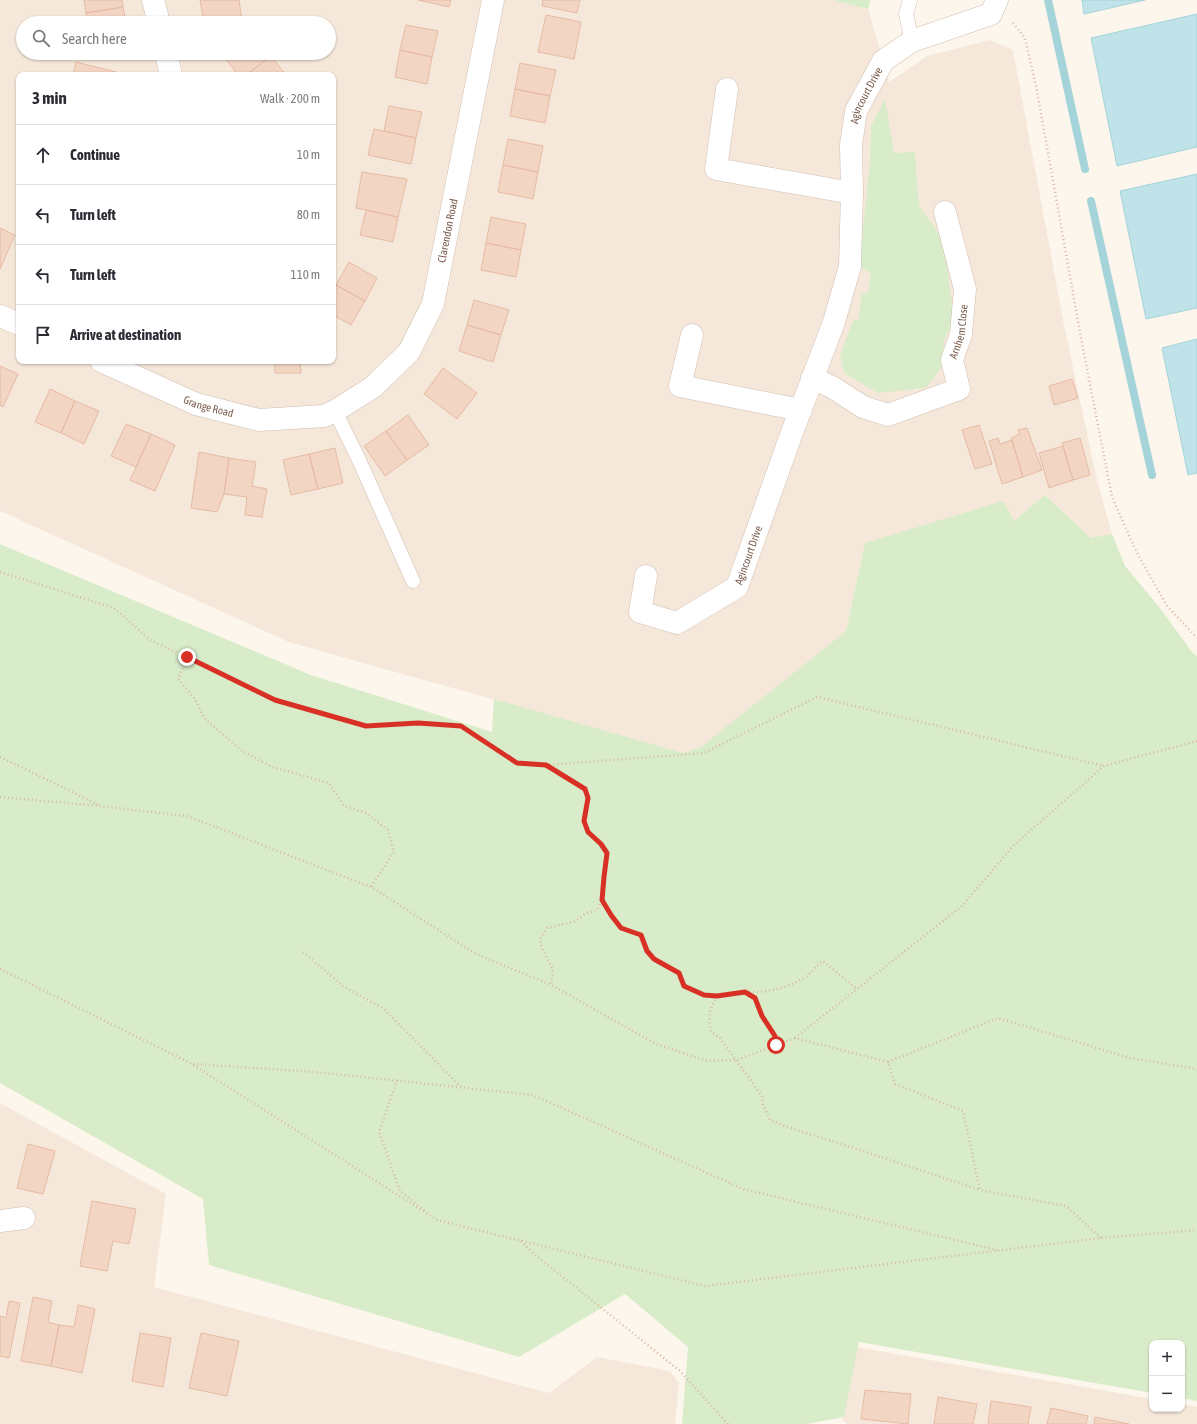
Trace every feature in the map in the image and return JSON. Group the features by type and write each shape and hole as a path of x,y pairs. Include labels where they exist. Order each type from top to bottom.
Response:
{"street":[{"path":"153,0 157,16"},
{"name":"Clarendon Road","path":"329,414 374,387 409,352 432,304 493,0"},
{"name":"Agincourt Drive","path":"646,576 640,612 677,623 737,587 800,410 834,322 850,266 852,194 851,145 856,111 883,61 912,41 994,7"},
{"path":"168,60 170,72"},
{"path":"727,89 716,169 852,194"},
{"name":"Arnhem Close","path":"812,378 832,387 863,407 888,415 959,389 952,360 961,334 966,289 945,212"},
{"path":"0,316 16,323"},
{"path":"692,335 680,386 800,410"},
{"name":"Grange Road","path":"108,364 196,404 259,420 329,414"},
{"path":"0,1220 24,1218"}],"lane":[{"path":"910,0 906,14 912,41"},
{"path":"329,414 359,460 413,581"}],"path":[{"path":"994,7 1012,22 1025,38 1037,91 1081,338 1112,497 1136,551 1167,606 1197,638"},
{"path":"0,572 114,608 150,640 275,700 366,726 418,723 461,726 517,763 546,765 704,753 817,697 1104,766"},
{"path":"187,657 178,679 195,699 204,718 242,751 272,767 329,783 344,806 366,813 388,830 394,852 371,887"},
{"path":"0,796 187,816 371,887 476,954 550,986 656,1044 707,1061 737,1060 795,1038 962,906 1014,845 1104,766 1197,741"},
{"path":"0,757 100,806"},
{"path":"546,765 585,789 588,798 584,821 588,832 601,844 607,853 602,900 597,910 586,913 576,921 547,928 540,939 542,948 553,970 550,986"},
{"path":"602,900 621,928 641,935 647,951 654,959 679,973 684,986 704,995 717,996 745,992 762,992 786,987 808,975 816,964 823,961 857,989"},
{"path":"303,952 343,986 384,1009 462,1087"},
{"path":"0,969 192,1064 437,1220 705,1286 1101,1238 1197,1230"},
{"path":"745,992 755,998 762,1016 775,1036 776,1045"},
{"path":"717,996 710,1008 709,1020 711,1032 720,1038 762,1096 763,1105 770,1120 784,1126 856,1148 980,1190 1066,1206 1101,1238"},
{"path":"795,1038 888,1062 998,1018 1130,1058 1197,1069"},
{"path":"888,1062 895,1084 963,1111 980,1190"},
{"path":"192,1064 315,1072 533,1095 744,1189 1000,1250"},
{"path":"397,1080 379,1132 400,1191 437,1220"},
{"path":"521,1241 533,1253 680,1371 728,1424"}],"shaded area":[{"path":"0,0 833,0 868,9 889,82 927,56 990,40 1013,50 1064,325 1097,480 1112,534 1091,538 1045,495 1014,521 865,543 846,631 701,748 683,753 289,642 0,511"},
{"path":"0,1103 166,1194 154,1287 549,1393 597,1357 670,1371 679,1383 675,1424 0,1424"},
{"path":"856,1347 1149,1398 1149,1412 1185,1412 1185,1405 1197,1407 1197,1424 847,1424 842,1420"}],"green space":[{"path":"833,0 871,0 868,9"},
{"path":"885,99 894,153 915,152 919,206 943,239 954,317 944,341 942,367 926,388 878,393 844,373 840,355 853,320 859,319 861,294 868,293 871,273 859,267 870,161 871,126"},
{"path":"1045,495 1091,538 1112,534 1125,566 1160,608 1192,652 1197,656 1197,1401 1185,1399 1185,1340 1149,1340 1149,1392 859,1342 844,1417 807,1424 682,1424 688,1347 625,1294 519,1357 209,1265 203,1199 0,1083 0,544 311,675 492,732 494,699 683,753 701,747 846,631 865,543 1003,501 1014,521"}],"water":[{"path":"1082,0 1145,0 1084,14"},
{"path":"1197,14 1197,147 1117,166 1091,38"},
{"path":"1197,174 1197,308 1146,319 1120,191"},
{"path":"1197,339 1197,473 1188,475 1162,348"}],"building":[{"path":"84,0 122,0 123,7 86,13"},
{"path":"200,0 239,0 241,16 203,16"},
{"path":"418,0 451,0 449,7"},
{"path":"543,0 580,0 577,13 542,6"},
{"path":"123,7 125,16 86,16 86,13"},
{"path":"546,15 581,22 574,59 538,52"},
{"path":"406,25 438,31 432,57 400,50"},
{"path":"400,50 432,57 427,84 395,77"},
{"path":"227,60 266,60 250,72 236,72"},
{"path":"266,60 274,60 284,72 250,72"},
{"path":"76,62 116,72 74,72"},
{"path":"520,63 556,70 550,96 515,89"},
{"path":"515,89 550,96 545,123 510,116"},
{"path":"389,106 422,112 416,138 384,131"},
{"path":"374,129 416,138 411,164 368,155"},
{"path":"508,139 543,146 538,172 503,165"},
{"path":"503,165 538,172 533,199 498,192"},
{"path":"362,172 407,179 398,217 356,208"},
{"path":"366,210 398,217 393,242 360,235"},
{"path":"491,217 526,224 521,250 486,243"},
{"path":"0,228 15,235 0,269"},
{"path":"486,243 521,250 516,277 481,270"},
{"path":"349,262 377,278 365,301 336,285"},
{"path":"336,285 365,301 351,325 336,317"},
{"path":"474,300 509,310 501,335 467,325"},
{"path":"467,325 501,335 493,362 459,351"},
{"path":"275,364 300,364 301,373 275,373"},
{"path":"0,366 18,374 3,407 0,405"},
{"path":"443,368 477,393 457,419 424,394"},
{"path":"1072,379 1078,398 1054,405 1049,386"},
{"path":"50,389 75,401 61,433 35,422"},
{"path":"75,401 99,411 84,444 61,433"},
{"path":"408,415 429,445 407,460 386,431"},
{"path":"126,424 151,434 136,467 111,456"},
{"path":"979,425 992,464 975,469 962,430"},
{"path":"1027,428 1042,470 1023,477 1011,438 1020,434 1018,430"},
{"path":"386,431 407,460 385,476 364,446"},
{"path":"151,434 175,445 155,491 130,480"},
{"path":"998,438 1000,444 1012,440 1023,477 1002,484 989,441"},
{"path":"1080,438 1090,475 1073,480 1062,443"},
{"path":"1063,446 1073,480 1049,488 1039,453"},
{"path":"335,448 343,483 318,489 309,454"},
{"path":"199,452 229,458 224,494 217,512 191,508"},
{"path":"309,454 318,489 291,495 283,460"},
{"path":"229,458 256,462 252,486 267,489 262,517 245,515 247,497 224,494"},
{"path":"28,1144 55,1151 43,1194 17,1188"},
{"path":"92,1201 136,1209 129,1244 113,1241 107,1271 80,1266"},
{"path":"33,1297 52,1301 48,1322 59,1325 51,1366 21,1361"},
{"path":"9,1301 20,1303 9,1358 0,1356 0,1316 6,1318"},
{"path":"78,1305 95,1309 82,1373 51,1366 59,1325 74,1327"},
{"path":"140,1333 171,1338 163,1387 132,1381"},
{"path":"201,1333 239,1341 227,1396 189,1388"},
{"path":"865,1390 911,1394 908,1424 861,1419"},
{"path":"938,1397 977,1404 973,1424 934,1424"},
{"path":"991,1401 1031,1407 1028,1424 988,1424"},
{"path":"1051,1408 1088,1416 1086,1424 1047,1424"},
{"path":"1095,1417 1129,1424 1094,1424"}],"waterway":[{"path":"1048,0 1085,169"},
{"path":"1091,201 1152,475"}],"route":[{"path":"187,657 275,700 366,726 418,723 461,726 517,763 546,765 585,789 588,798 584,821 588,832 601,844 607,853 602,900 611,915 621,928 641,935 647,951 654,959 679,973 684,986 704,995 717,996 745,992 755,998 762,1016 775,1036 776,1045"}]}
